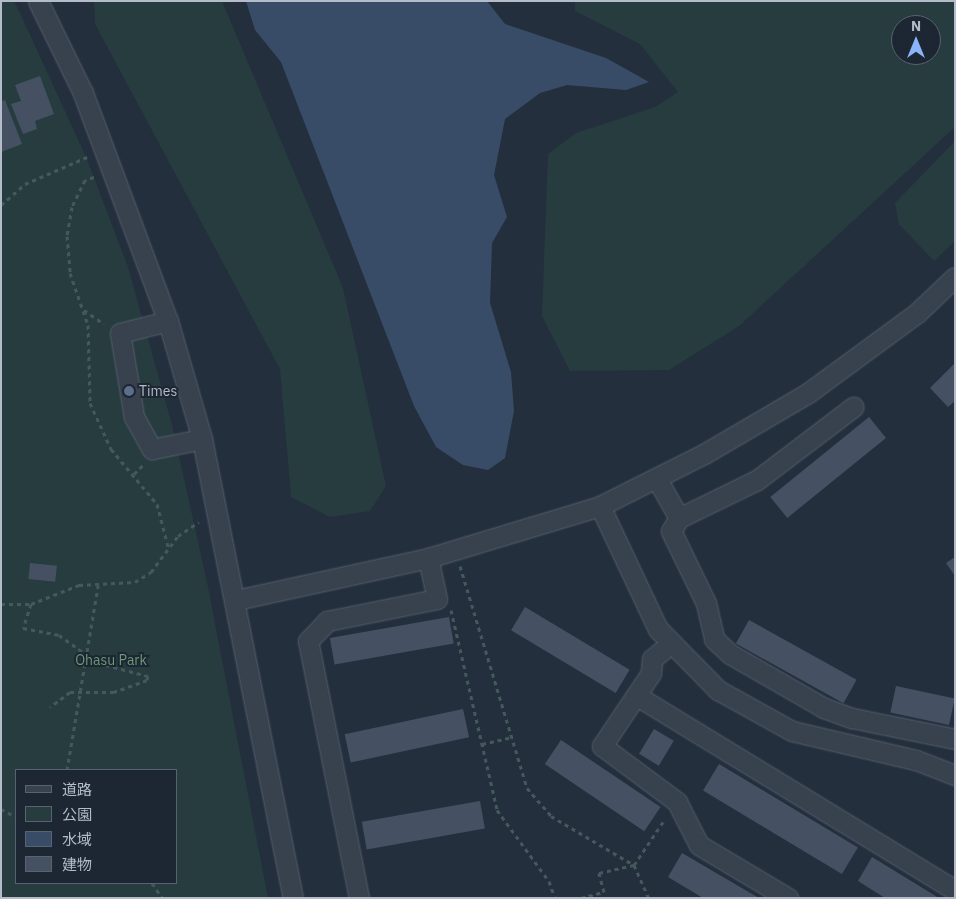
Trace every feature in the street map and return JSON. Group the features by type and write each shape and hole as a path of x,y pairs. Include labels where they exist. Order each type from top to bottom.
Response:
{"street":[{"path":"38,1 105,150 168,321 202,440 236,600 293,898"},
{"path":"236,600 428,558 600,506 657,478 808,394 917,313 955,277"},
{"path":"168,321 120,333 134,417 152,449 202,440"},
{"path":"853,407 757,480 679,518 671,531 706,603 714,639 730,654 824,708 955,740"},
{"path":"657,478 679,518"},
{"path":"600,506 639,598 670,644 718,690 792,731 916,760 955,775"},
{"path":"359,898 308,641 328,621 437,599 428,558"},
{"path":"670,644 652,659 651,673 602,746 677,802 699,845 788,898"},
{"path":"637,696 955,890"}],"path":[{"path":"1,205 44,174 105,150"},
{"path":"97,176 86,180 72,207 67,236 70,273 84,310 90,403 111,449 157,504 169,550"},
{"path":"84,310 104,324"},
{"path":"1,604 31,604 64,588 135,582 151,572 186,529 218,518"},
{"path":"460,566 520,773 537,802 551,816 634,865 649,898"},
{"path":"67,769 83,653 98,586"},
{"path":"437,599 451,608 497,810 549,881 555,898"},
{"path":"31,604 23,628 59,635 98,663 144,673 147,680 114,692 77,691 50,707"},
{"path":"482,744 509,738"},
{"path":"581,898 604,892 599,873 634,865 677,802"},
{"path":"1,809 15,816"},
{"path":"153,884 162,898"}],"green space":[{"name":"Ohasu Park","path":"1,1 14,1 86,157 128,267 172,425 207,582 268,898 1,898"},
{"path":"94,1 222,1 343,288 386,486 370,511 330,517 291,497 280,369 95,24"},
{"path":"575,1 955,1 955,127 739,326 669,370 570,371 542,316 548,154 576,133 655,107 678,92 640,44 575,11"},
{"path":"955,141 955,241 934,261 899,224 895,203"}],"water":[{"path":"246,1 487,1 505,24 606,58 649,82 626,90 567,85 540,93 505,119 494,175 507,217 492,243 490,303 511,372 514,411 505,458 488,470 463,465 436,447 414,406 281,62 255,30"}],"building":[{"path":"40,76 54,114 35,121 37,129 23,134 11,104 21,101 15,85"},
{"path":"5,100 22,144 1,152 1,101"},
{"path":"955,363 955,401 948,407 930,388"},
{"path":"869,417 886,438 787,518 770,497"},
{"path":"955,557 955,576 946,563"},
{"path":"30,563 57,566 55,582 28,579"},
{"path":"525,607 630,670 616,693 511,630"},
{"path":"449,617 454,644 335,665 330,638"},
{"path":"749,620 857,680 843,703 736,644"},
{"path":"896,686 955,698 949,725 890,712"},
{"path":"463,709 469,737 351,763 345,734"},
{"path":"654,729 674,741 659,766 639,754"},
{"path":"561,740 660,807 644,831 545,764"},
{"path":"719,764 858,847 842,874 703,791"},
{"path":"480,801 485,829 367,849 362,822"},
{"path":"682,853 759,898 703,898 668,877"},
{"path":"872,857 939,898 885,898 858,881"}],"place":[{"name":"Times","path":"129,391"}]}
